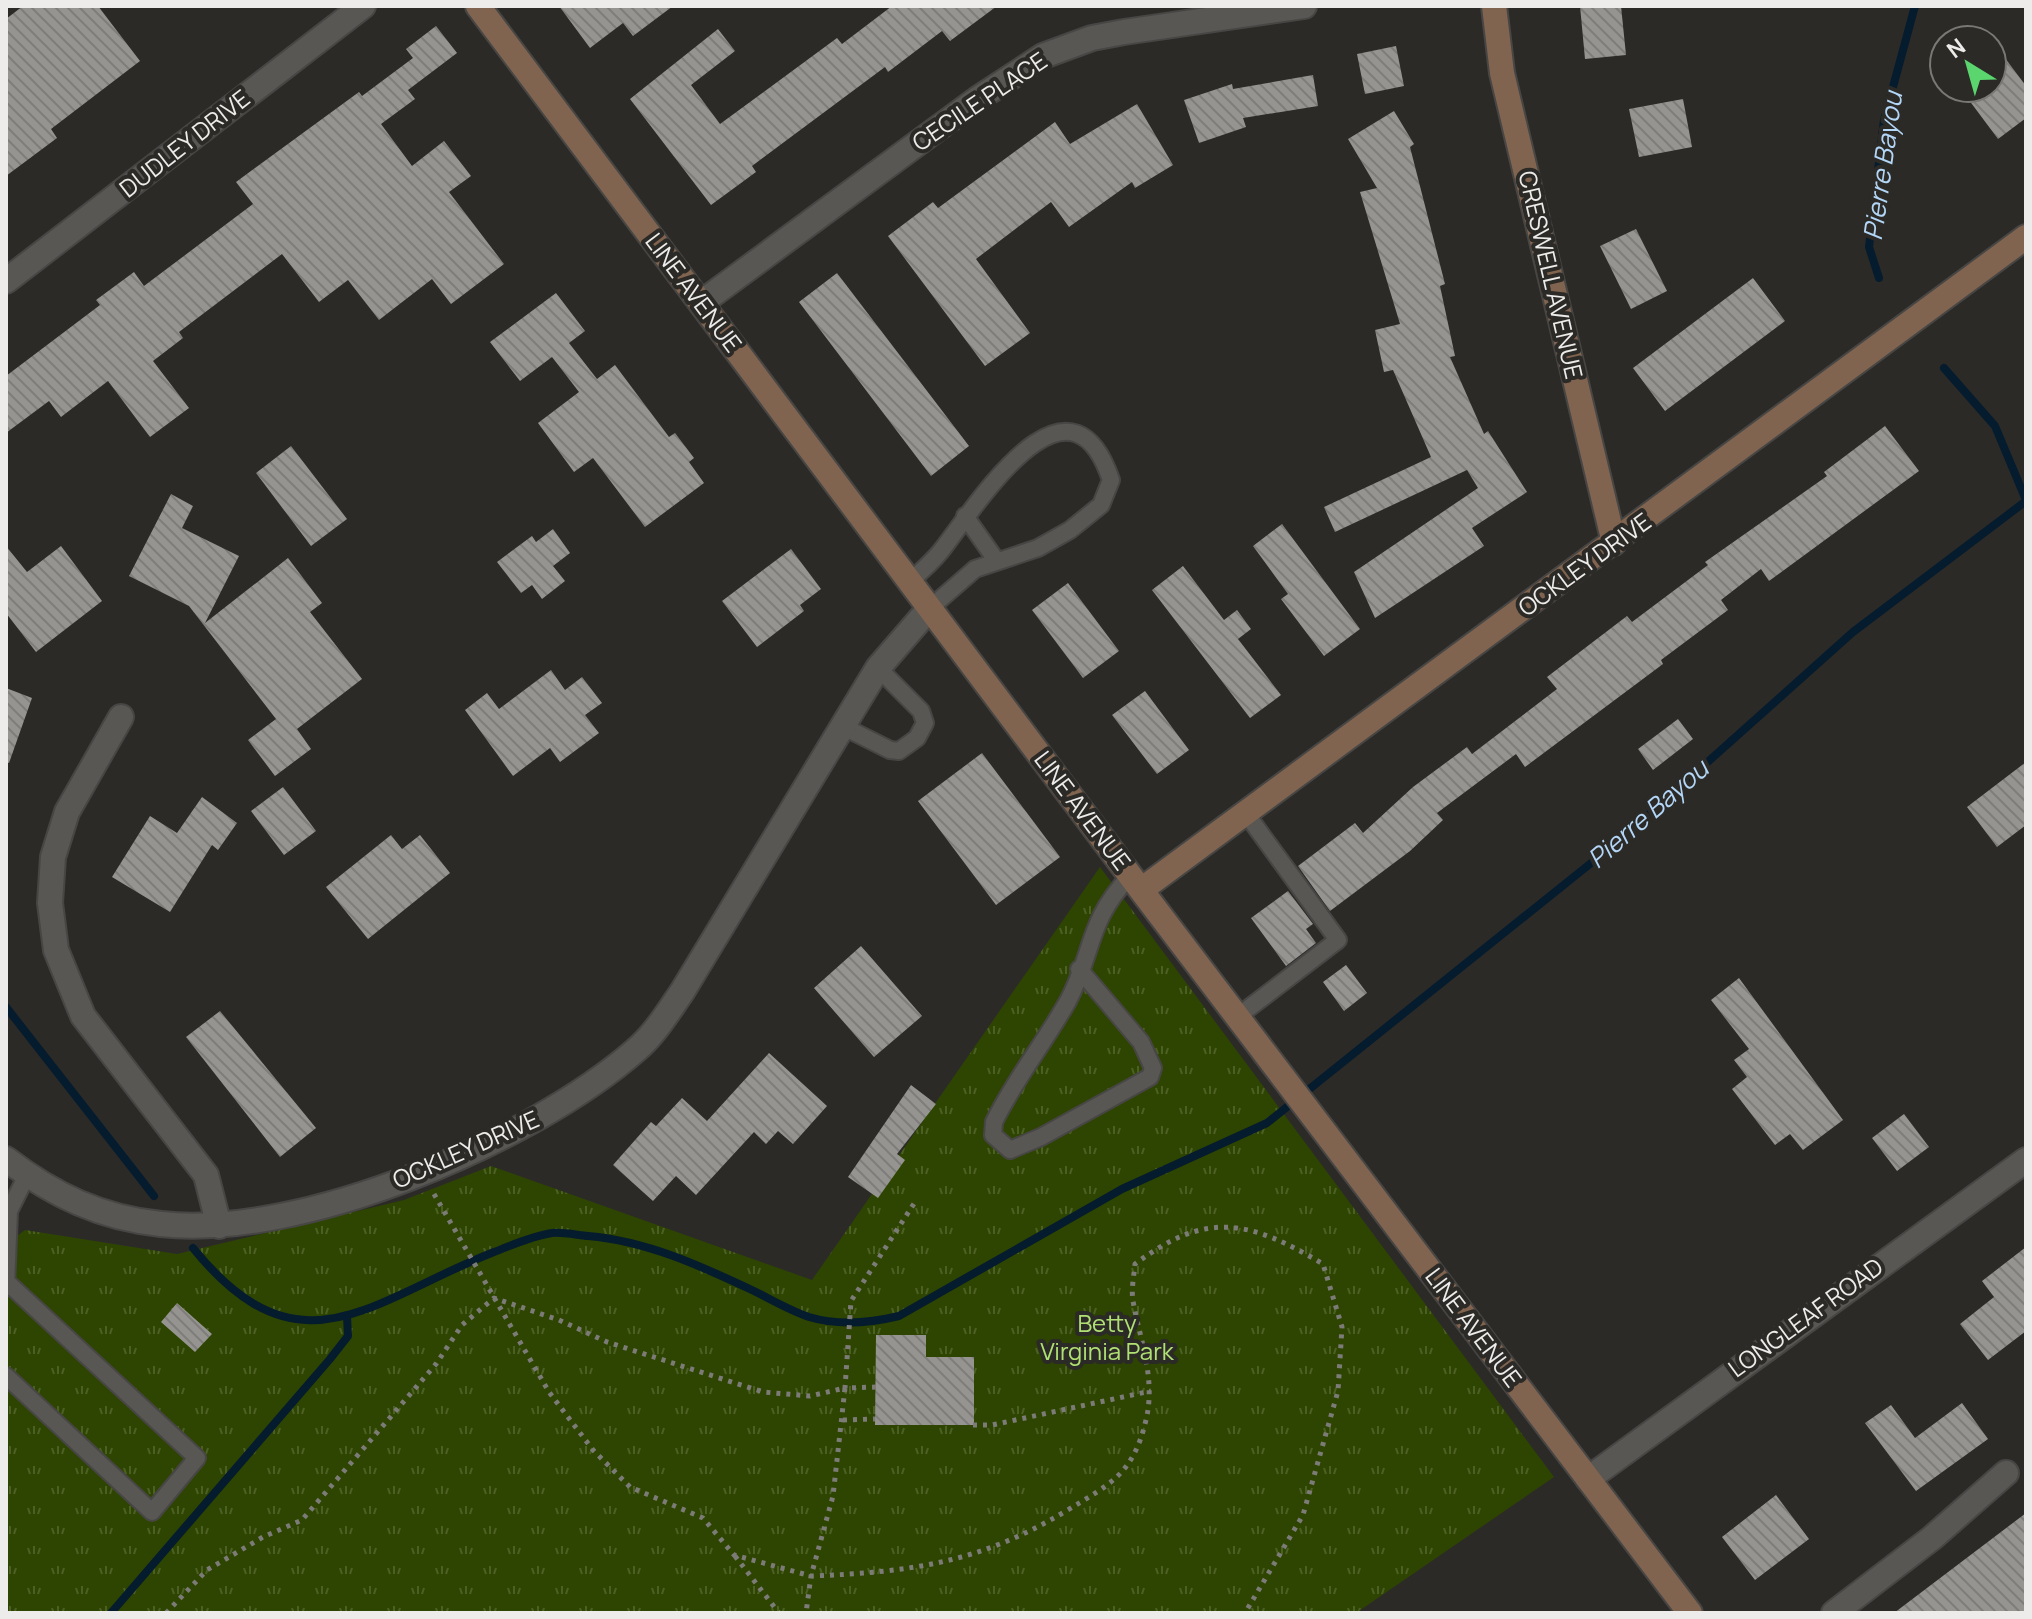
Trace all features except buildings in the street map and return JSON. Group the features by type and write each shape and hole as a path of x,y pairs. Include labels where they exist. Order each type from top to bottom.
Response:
{"main road":[{"name":"LINE AVENUE","path":"478,6 1135,883 1690,1613"},
{"name":"CRESWELL AVENUE","path":"1494,6 1502,73 1614,543"},
{"name":"OCKLEY DRIVE","path":"1135,883 1245,812 2026,237"}],"street":[{"name":"DUDLEY DRIVE","path":"6,281 363,6"},
{"name":"CECILE PLACE","path":"701,303 979,98 1043,56 1092,38 1304,6"},
{"name":"OCKLEY DRIVE","path":"6,1159 27,1175 93,1211 164,1225 219,1226 268,1220 421,1171 491,1145 557,1109 638,1048 682,992 878,668 929,609"},
{"path":"121,717 67,812 53,857 50,903 56,950 83,1016 206,1175 219,1226"},
{"name":"LONGLEAF ROAD","path":"1588,1479 2026,1160"},
{"path":"1834,1613 1932,1538 2006,1473"}],"lane":[{"path":"910,582 943,549 998,474 1037,442 1071,431 1088,438 1102,454 1111,480 1101,505 1070,530 1038,548 975,569 929,609"},
{"path":"965,516 996,560"},
{"path":"842,726 890,750 899,751 917,738 925,723 921,711 878,668"},
{"path":"1237,1017 1338,940 1245,812"},
{"path":"1079,969 1141,1042 1153,1068 1150,1077 1041,1137 1010,1150 999,1144 993,1135 994,1122 1069,999 1079,969 1104,906 1135,883"},
{"path":"6,1376 152,1512 197,1458 7,1286 9,1211 27,1175"}],"path":[{"path":"421,1171 549,1392 593,1450 630,1487 703,1518 779,1613"},
{"path":"806,1613 811,1576 833,1496 843,1420 851,1301 915,1202"},
{"path":"734,1555 811,1576 880,1574 941,1564 1021,1537 1121,1478 1146,1422 1151,1391 1132,1297 1135,1264 1169,1239 1222,1224 1284,1241 1323,1264 1342,1327 1338,1391 1303,1515 1245,1613"},
{"path":"494,1298 559,1320 607,1342 763,1392 810,1396 845,1388 876,1387"},
{"path":"166,1613 207,1570 263,1537 302,1520 436,1364 462,1325 494,1298"},
{"path":"973,1425 992,1425 1151,1391"},
{"path":"843,1420 875,1419"}],"green space":[{"name":"Betty Virginia Park","path":"1100,867 1554,1477 1356,1613 6,1613 6,1244 25,1230 177,1254 404,1200 491,1166 812,1280"}],"waterway":[{"name":"Pierre Bayou","path":"1879,278 1869,247 1884,120 1915,6"},
{"name":"Pierre Bayou","path":"1944,368 1995,426 2026,500"},
{"path":"193,1248 232,1288 268,1311 303,1320 338,1318 373,1307 494,1252 530,1238 556,1233 610,1239 652,1249 694,1264 795,1312 820,1320 854,1322 899,1316 1122,1189 1267,1123 1626,835 1853,632 2026,501"},
{"path":"6,1007 154,1196"},
{"path":"111,1613 330,1359 348,1336 347,1316"}]}
